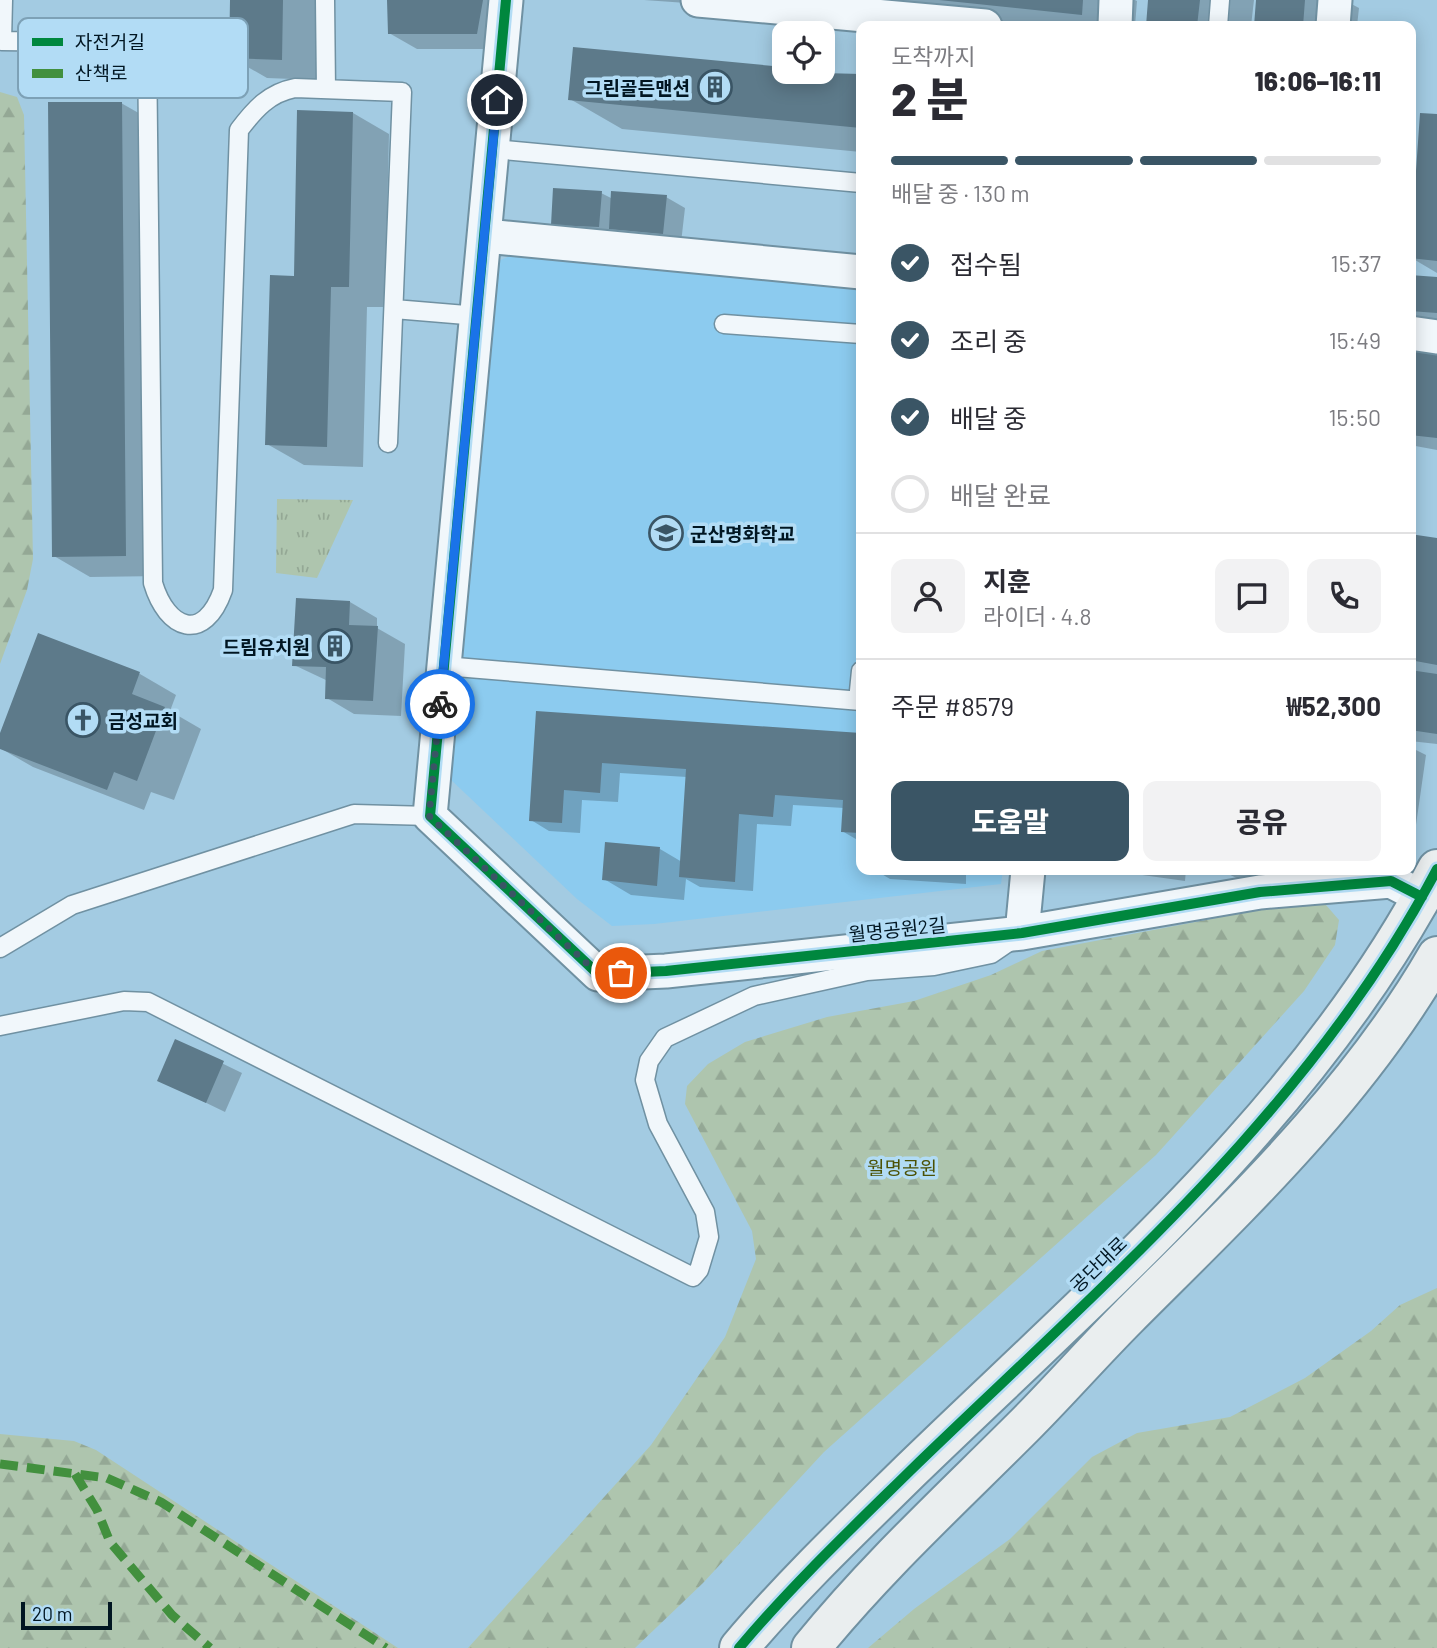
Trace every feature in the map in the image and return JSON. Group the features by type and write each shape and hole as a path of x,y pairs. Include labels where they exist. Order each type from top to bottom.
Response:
{"street":[{"path":"429,816 486,236 506,0"},
{"path":"698,0 930,21"},
{"path":"1115,21 1116,0"},
{"path":"1333,21 1335,0"},
{"path":"486,236 856,271"},
{"path":"1416,334 1437,337"},
{"name":"월명공원2길","path":"429,816 598,974 666,971 1022,933 1261,881 1430,883"},
{"path":"1022,933 1028,875"},
{"name":"공단대로","path":"739,1648 833,1546 1187,1201 1260,1125 1313,1061 1430,883"},
{"path":"811,1648 922,1524 1024,1426 1281,1163 1351,1084 1410,1003 1437,956"}],"lane":[{"path":"3,0 2,41 18,41"},
{"path":"325,0 326,89"},
{"path":"1218,21 1220,0"},
{"path":"148,98 153,583 159,604 172,620 188,625 204,621 216,611 223,590 239,130 257,106 282,90 402,92 388,443"},
{"path":"493,149 856,183"},
{"path":"394,309 478,316"},
{"path":"724,324 856,334"},
{"path":"444,666 856,701"},
{"path":"0,948 72,905 354,814 429,816"},
{"path":"0,1026 124,1001 148,1002 693,1278 699,1270 709,1237 705,1212 658,1124 645,1080 649,1061 665,1038 754,996 867,971 934,966 991,954 1022,933"}],"shaded area":[{"name":"군산명화학교","path":"515,254 856,288 856,875 1002,875 1001,884 654,924 612,926 577,899 449,778 496,262"}],"green space":[{"path":"0,92 17,97 24,115 33,559 27,590 0,664"},
{"path":"49,98 122,98 122,99"},
{"path":"277,499 353,500 317,578 276,573"},
{"name":"월명공원","path":"1326,905 1339,920 1335,945 1304,991 1156,1155 824,1452 703,1583 635,1648 468,1648 651,1445 725,1337 756,1259 752,1231 685,1104 687,1086 708,1064 745,1042 827,1017 914,1001 991,975 1042,951 1280,906"},
{"path":"1437,1288 1437,1648 868,1648 914,1609 1010,1539 1092,1457 1137,1433 1230,1417 1305,1378 1371,1331 1400,1305"},
{"path":"0,1434 74,1441 96,1450 398,1648 0,1648"}],"building":[{"path":"230,0 283,0 282,60 248,59 248,18 230,18"},
{"path":"387,0 483,0 477,34 388,34"},
{"path":"939,0 1083,0 1082,15"},
{"path":"1148,0 1200,0 1198,21 1146,21"},
{"path":"1256,0 1305,0 1303,21 1254,21"},
{"name":"그린골든맨션","path":"573,47 772,66 772,84 835,84 835,73 856,74 856,128 568,100"},
{"path":"48,102 122,102 126,556 52,557"},
{"path":"297,110 353,112 349,287 331,287 327,447 265,445 270,275 294,276"},
{"path":"1420,113 1437,114 1437,261 1416,259 1416,171"},
{"path":"553,188 602,191 599,227 551,225"},
{"path":"611,191 667,195 663,234 609,229"},
{"path":"1416,275 1437,277 1437,313 1416,311"},
{"path":"1416,349 1437,351 1437,438 1416,436"},
{"path":"1416,535 1437,538 1437,665 1416,661"},
{"name":"드림유치원","path":"296,598 350,601 349,625 378,626 373,701 325,699 326,667 292,666"},
{"name":"금성교회","path":"38,633 140,672 132,694 165,707 137,781 114,772 107,790 0,749 0,733"},
{"path":"1416,671 1437,674 1437,734 1416,731"},
{"path":"536,711 856,733 856,833 841,832 843,800 775,795 773,817 739,814 735,882 679,877 686,769 602,763 600,793 564,790 562,823 529,821"},
{"path":"605,842 660,847 657,886 602,880"},
{"path":"175,1039 224,1061 206,1103 157,1081"}],"marked path":[{"path":"0,1464 107,1478 161,1502 386,1648"},
{"path":"75,1474 97,1510 110,1542 172,1615 210,1648"}],"cycle path":[{"path":"506,0 430,816 598,974 666,971 1022,933 1260,892 1391,881 1422,897"},
{"path":"739,1648 845,1535 1199,1190 1266,1115 1329,1038 1386,956 1437,869"}],"way so far":[{"path":"440,704 429,816 598,974 621,973"}],"place":[{"name":"그린골든맨션","path":"715,87"},
{"name":"군산명화학교","path":"666,533"},
{"name":"드림유치원","path":"335,646"},
{"name":"금성교회","path":"83,720"}],"route":[{"path":"440,704 497,100"}]}
